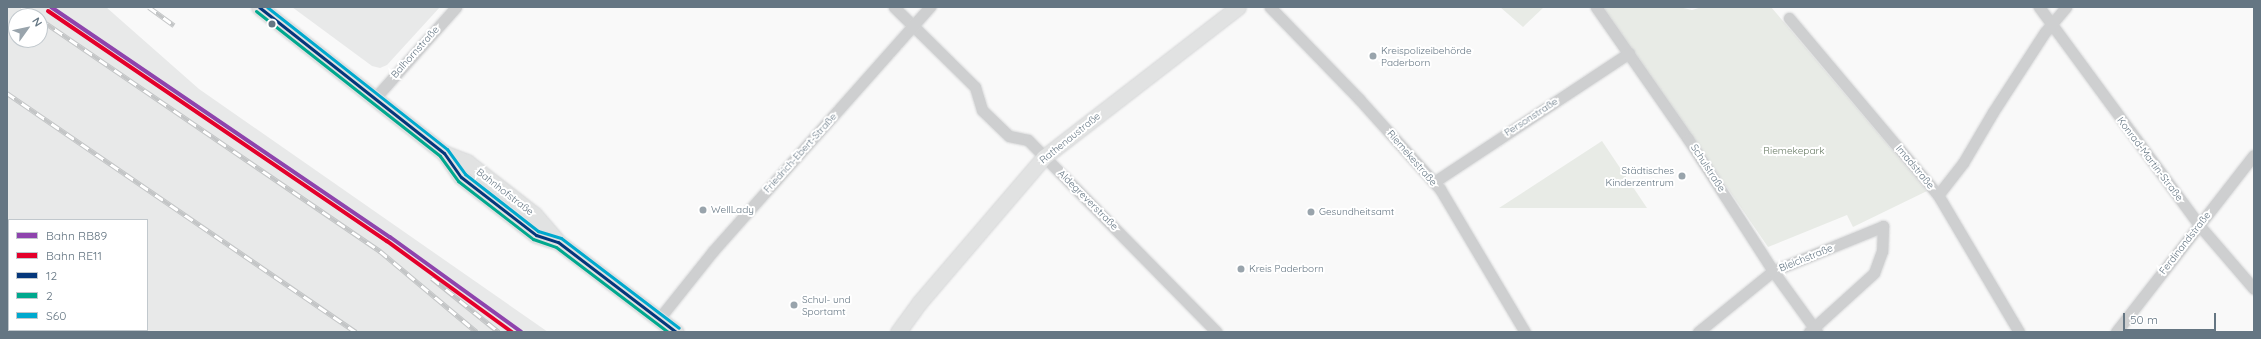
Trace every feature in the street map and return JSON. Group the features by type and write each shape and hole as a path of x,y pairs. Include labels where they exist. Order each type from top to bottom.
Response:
{"main road":[{"name":"Bahnhofstraße","path":"259,7 444,153 467,162 534,214 545,224 558,242 658,320 676,332"},
{"name":"Rathenaustraße","path":"898,332 919,303 1044,157 1238,7"}],"street":[{"name":"Balhornstraße","path":"375,98 456,7"},
{"name":"Aldegreverstraße","path":"894,7 975,87 982,110 1009,136 1028,140 1217,332"},
{"name":"Friedrich-Ebert-Straße","path":"658,320 713,251 930,7"},
{"name":"Riemekestraße","path":"1270,7 1359,99 1434,182 1525,332"},
{"name":"Schulstraße","path":"1596,7 1719,185 1813,331"},
{"path":"2038,7 2051,25"},
{"path":"1938,195 1963,163 1993,112 2051,25 2066,7"},
{"name":"Imadstraße","path":"1789,18 1938,195 2019,332"},
{"name":"Konrad-Martin-Straße","path":"2051,25 2199,224 2254,289"},
{"name":"Personstraße","path":"1434,182 1629,53"},
{"name":"Ferdinandstraße","path":"2116,332 2254,155"},
{"name":"Bleichstraße","path":"1698,332 1773,271 1883,226 1882,251 1874,273 1813,331"}],"shaded area":[{"path":"7,7 106,7 199,89 548,332 74,332 72,331 148,331 148,219 8,219 8,250"},
{"path":"292,7 440,7 387,65 380,68 372,66"}],"green space":[{"path":"1500,7 1544,7 1523,27"},
{"name":"Riemekepark","path":"1603,7 1679,7 1692,10 1702,7 1771,7 1927,191 1853,227 1847,215 1768,247"},
{"path":"1602,141 1647,208 1499,208"}],"railway":[{"path":"149,7 174,25"},
{"path":"48,24 380,251 477,332"},
{"path":"7,93 356,332"},
{"path":"432,278 499,332"}],"rail line":[{"name":"RB89","path":"51,7 390,237 521,332"},
{"name":"RE11","path":"48,11 387,241 512,332"}],"transit line":[{"name":"12","path":"259,7 444,153 461,177 536,235 558,242 676,332"},
{"name":"S60","path":"267,7 447,149 465,174 538,231 561,238 679,328"},
{"name":"2","path":"256,11 440,156 458,181 533,239 556,247 668,332"}],"place":[{"name":"Kreispolizeibehörde Paderborn","path":"1373,56"},
{"name":"Städtisches Kinderzentrum","path":"1682,176"},
{"name":"WellLady","path":"703,210"},
{"name":"Gesundheitsamt","path":"1311,212"},
{"name":"Kreis Paderborn","path":"1241,269"},
{"name":"Schul- und Sportamt","path":"794,305"}]}
